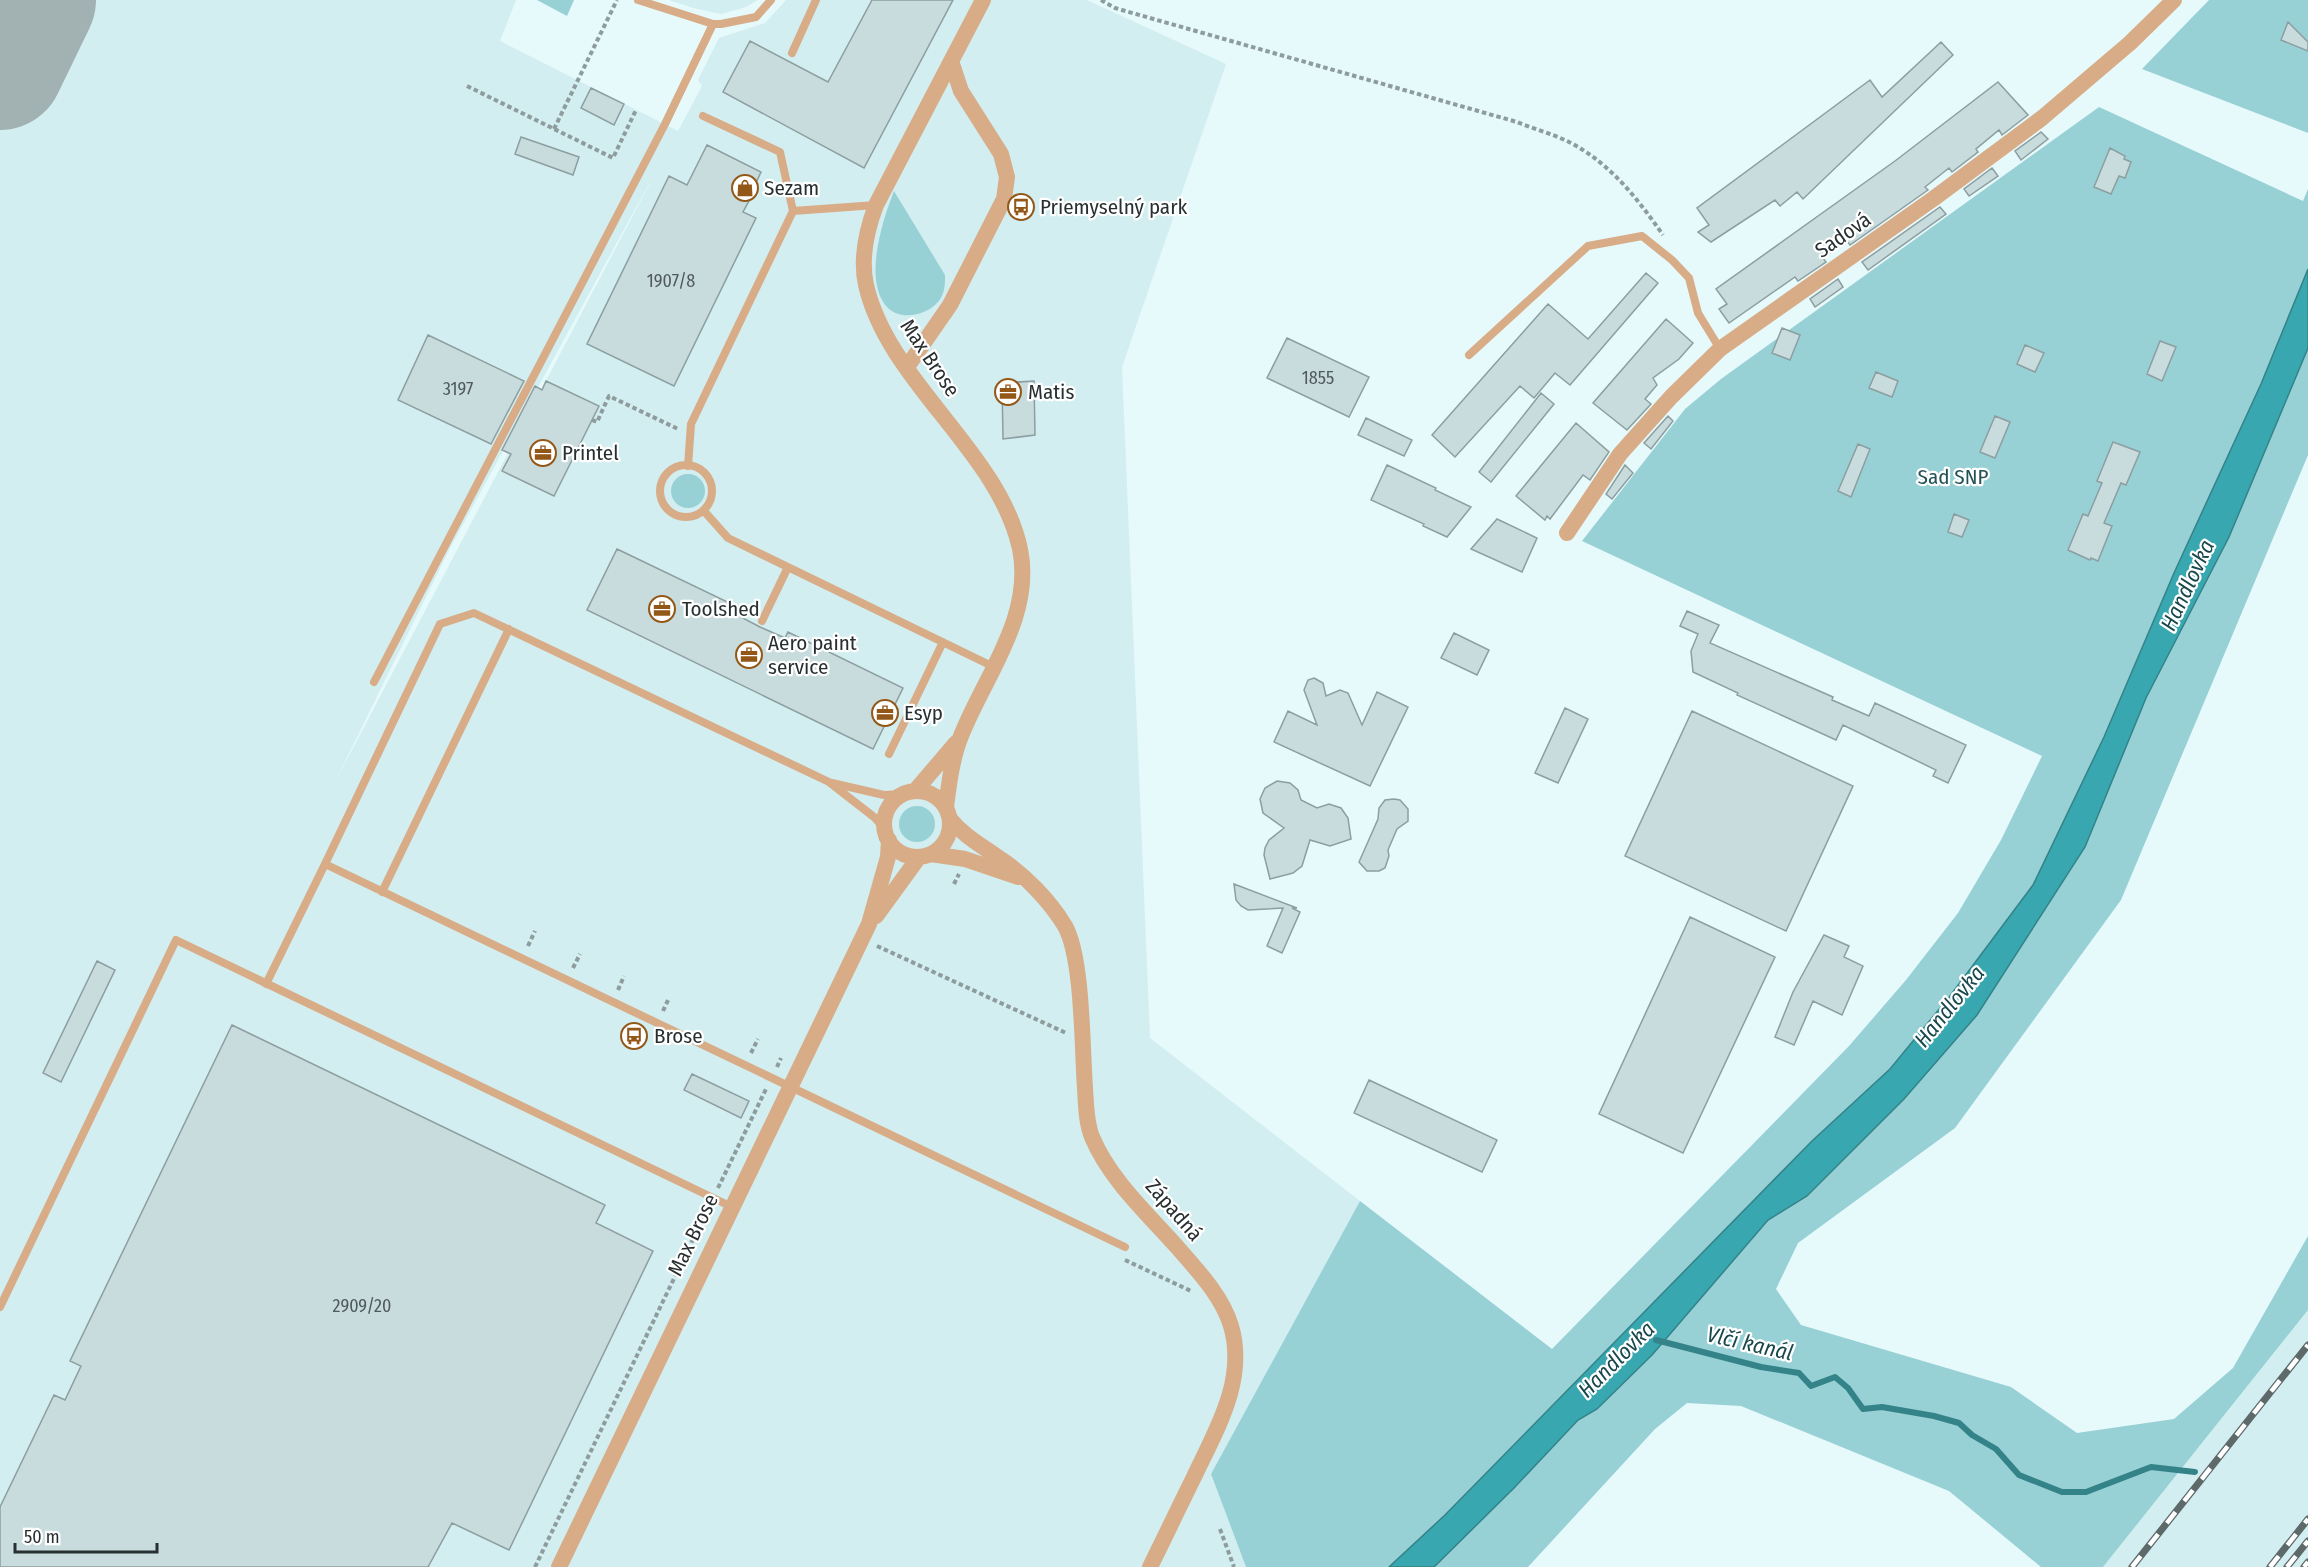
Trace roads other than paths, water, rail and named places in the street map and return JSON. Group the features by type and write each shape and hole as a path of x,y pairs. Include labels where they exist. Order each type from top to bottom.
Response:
{"street":[{"name":"Max Brose","path":"869,924 925,855 941,847 948,837 948,786 960,737 1010,630 1022,589 1021,552 1011,518 997,491 907,367 875,315 865,283 867,230 876,205 983,0"},
{"name":"Sadová","path":"1567,533 1620,454 1671,397 1720,349 1934,199 2042,118 2130,43 2174,0"},
{"path":"907,367 950,305 1004,199 1007,177 1001,154 961,91 951,61"},
{"name":"Max Brose","path":"559,1567 869,924 888,857 887,811 894,801 909,793 960,737"},
{"path":"909,793 933,795 948,813"},
{"name":"Západná","path":"948,813 959,831 1001,859 1049,901 1066,929 1077,967 1086,1108 1091,1134 1100,1154 1118,1180 1203,1277 1223,1306 1231,1327 1235,1352 1234,1375 1227,1406 1150,1567"},
{"path":"887,835 902,853 925,855"},
{"name":"Západná","path":"925,855 965,859 1024,879"}],"lane":[{"path":"638,0 713,24 756,17 771,0"},
{"path":"792,53 816,0"},
{"path":"374,682 665,124 713,24"},
{"path":"688,466 691,424 793,211 780,152 703,116"},
{"path":"793,211 876,205"},
{"path":"1469,355 1588,246 1642,236 1672,260 1689,278 1698,313 1720,349"},
{"path":"688,466 704,472 711,483 711,501 704,511 692,516 677,516 666,507 662,500 661,486 675,468 688,466"},
{"path":"704,511 728,538 994,667"},
{"path":"762,621 788,567"},
{"path":"266,984 440,624 474,613 829,782 884,795 909,793"},
{"path":"382,892 509,629"},
{"path":"889,754 943,642"},
{"path":"829,782 873,817 887,835"},
{"path":"325,864 1125,1247"},
{"path":"0,1306 177,940 732,1207"}],"water":[{"name":"Handlovka","path":"2308,269 2308,348 2229,537 2146,698 2085,847 1977,1015 1904,1099 1807,1196 1768,1220 1652,1355 1597,1409 1578,1420 1514,1488 1434,1567 1389,1567 1445,1515 1812,1141 1890,1069 1950,996 2033,885 2104,737 2174,573 2261,384"}],"waterway":[{"name":"Vlčí kanál","path":"1656,1340 1761,1367 1799,1373 1811,1386 1835,1377 1848,1388 1863,1409 1882,1407 1959,1423 1972,1435 1996,1449 2019,1475 2062,1492 2086,1492 2151,1467 2195,1472"}],"railway":[{"path":"2132,1567 2308,1345"},
{"path":"2270,1567 2308,1519"},
{"path":"2287,1567 2308,1541"},
{"path":"2304,1567 2308,1562"}],"place":[{"name":"Sezam","path":"745,188"},
{"name":"Priemyselný park","path":"1021,207"},
{"name":"Matis","path":"1008,392"},
{"name":"Printel","path":"543,453"},
{"name":"Toolshed","path":"662,609"},
{"name":"Aero paint service","path":"749,655"},
{"name":"Esyp","path":"885,713"},
{"name":"Brose","path":"634,1036"}],"park label":[{"name":"Sad SNP","path":"1953,477"}]}
